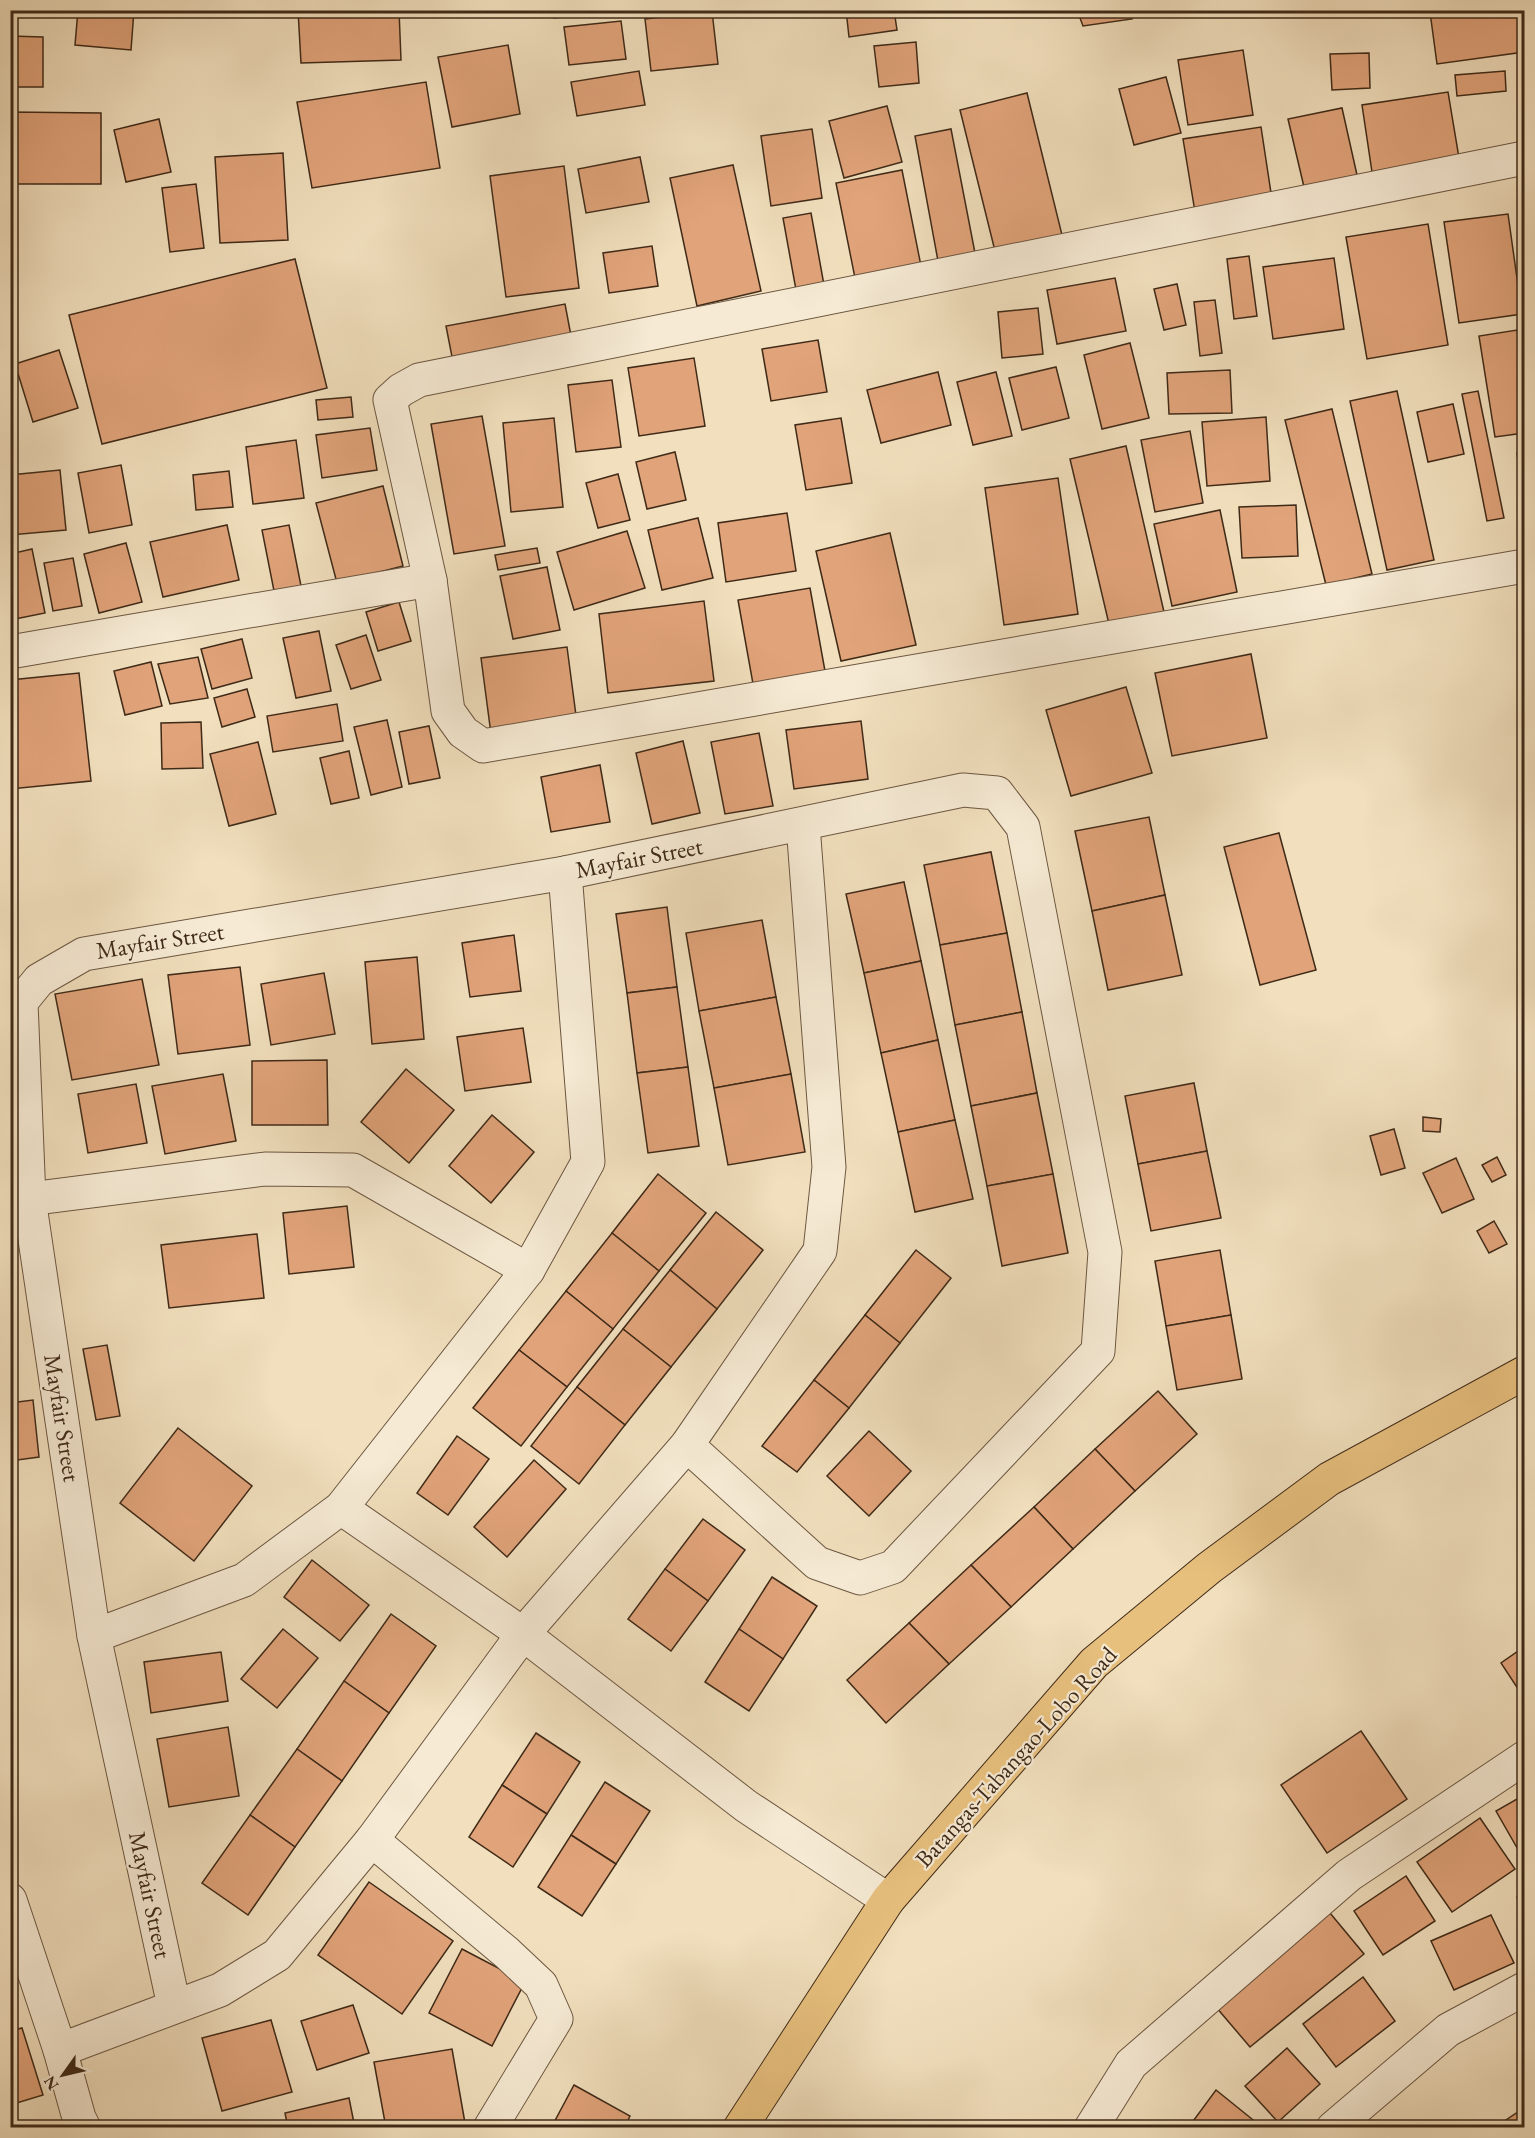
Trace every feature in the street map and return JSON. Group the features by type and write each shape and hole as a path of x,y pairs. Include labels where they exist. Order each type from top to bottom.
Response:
{"main road":[{"name":"Batangas-Tabangao-Lobo Road","path":"740,2127 888,1900 1094,1663 1209,1568 1329,1479 1524,1373"}],"street":[{"path":"1524,158 419,380 401,390 390,400 430,580 448,711 463,732 483,746 1524,566"},
{"path":"10,652 430,580"},
{"name":"Mayfair Street","path":"174,2006 94,1636 29,1199 21,1002 39,980 84,954 565,873 963,790 997,793 1023,827 1105,1252 1098,1351 894,1568 860,1578 817,1563 687,1445"},
{"path":"60,2050 220,1990 277,1955 372,1840 523,1634 687,1445 820,1251 829,1167 803,825"},
{"path":"94,1636 244,1581 341,1508 528,1270 588,1162 565,873"},
{"path":"29,1199 265,1169 353,1170 528,1270"},
{"path":"341,1508 523,1634 746,1806 888,1900"},
{"path":"1090,2127 1131,2064 1349,1875 1524,1758"},
{"path":"372,1840 541,1984 556,2019 490,2127"},
{"path":"10,1900 22,1969 60,2050 81,2124"},
{"path":"1333,2127 1448,2030 1524,1989"}],"building":[{"path":"78,10 134,10 131,50 75,45"},
{"path":"298,10 399,10 401,60 301,63"},
{"path":"553,10 612,10 612,12 554,18"},
{"path":"846,10 894,10 897,30 849,37"},
{"path":"1077,10 1129,10 1132,19 1083,26"},
{"path":"1439,10 1521,10 1524,52 1437,64 1430,12"},
{"path":"712,11 718,64 651,71 645,19"},
{"path":"621,21 626,59 569,65 564,27"},
{"path":"10,36 43,37 43,87 10,87"},
{"path":"916,42 919,83 879,87 874,46"},
{"path":"508,45 520,114 452,127 438,57"},
{"path":"1243,50 1253,115 1188,125 1178,60"},
{"path":"1369,53 1370,88 1332,90 1330,54"},
{"path":"639,71 645,105 577,116 571,82"},
{"path":"1505,71 1506,91 1457,96 1455,75"},
{"path":"1166,77 1181,133 1134,145 1119,89"},
{"path":"426,82 440,168 312,188 297,102"},
{"path":"1448,92 1459,158 1372,172 1362,105"},
{"path":"1027,93 1062,235 995,251 960,110"},
{"path":"887,106 902,162 844,178 829,121"},
{"path":"1342,108 1357,175 1304,187 1288,119"},
{"path":"10,112 101,113 101,184 10,184"},
{"path":"159,119 171,172 126,182 114,130"},
{"path":"1261,127 1273,206 1196,218 1183,139"},
{"path":"812,129 822,198 771,206 761,136"},
{"path":"951,129 975,253 938,261 915,136"},
{"path":"283,153 288,240 220,243 215,157"},
{"path":"640,157 649,202 586,213 578,169"},
{"path":"733,165 761,291 697,306 670,178"},
{"path":"564,166 579,288 506,297 490,176"},
{"path":"902,170 922,271 856,283 836,183"},
{"path":"196,184 204,248 170,252 162,188"},
{"path":"811,213 824,285 796,290 783,218"},
{"path":"1508,214 1522,314 1459,323 1444,222"},
{"path":"1428,224 1448,345 1367,359 1346,237"},
{"path":"652,246 658,286 609,293 603,253"},
{"path":"1249,256 1257,316 1234,319 1227,259"},
{"path":"1334,258 1344,329 1273,339 1263,267"},
{"path":"295,259 327,388 102,444 69,315"},
{"path":"1115,278 1126,331 1057,344 1047,290"},
{"path":"1177,284 1186,325 1164,330 1154,289"},
{"path":"1215,300 1222,353 1200,356 1194,302"},
{"path":"565,304 572,341 453,362 446,326"},
{"path":"1038,308 1043,354 1002,358 998,312"},
{"path":"1517,330 1524,377 1524,433 1495,437 1479,336"},
{"path":"818,340 827,392 771,401 762,349"},
{"path":"1130,343 1149,418 1102,429 1084,355"},
{"path":"59,350 78,408 33,422 15,364"},
{"path":"694,358 705,426 639,436 628,368"},
{"path":"1056,367 1069,418 1022,430 1009,378"},
{"path":"1230,370 1232,413 1169,414 1167,373"},
{"path":"938,372 951,425 881,443 867,390"},
{"path":"996,372 1012,436 973,445 957,382"},
{"path":"612,380 621,447 576,452 568,385"},
{"path":"1397,391 1434,560 1387,570 1350,401"},
{"path":"1478,391 1504,518 1487,521 1462,394"},
{"path":"351,397 353,417 318,420 316,400"},
{"path":"1453,404 1464,454 1428,462 1417,412"},
{"path":"1332,409 1372,574 1326,585 1285,420"},
{"path":"482,416 505,546 454,554 431,424"},
{"path":"1266,417 1270,481 1207,486 1202,422"},
{"path":"554,418 563,507 511,512 503,423"},
{"path":"841,418 852,483 806,490 795,425"},
{"path":"370,428 377,470 322,478 316,435"},
{"path":"1190,431 1203,503 1155,512 1141,440"},
{"path":"296,440 304,498 253,504 246,447"},
{"path":"1126,446 1164,612 1109,624 1070,459"},
{"path":"675,452 686,500 647,509 636,462"},
{"path":"1524,452 1524,484 1521,485 1517,453"},
{"path":"121,465 132,525 89,533 78,473"},
{"path":"60,470 66,530 10,535 10,475"},
{"path":"229,471 233,507 196,510 193,475"},
{"path":"618,474 630,520 598,528 586,483"},
{"path":"1058,478 1078,614 1004,625 985,488"},
{"path":"383,486 403,566 337,583 316,503"},
{"path":"1296,505 1298,556 1242,558 1239,507"},
{"path":"1220,510 1237,592 1172,606 1154,524"},
{"path":"787,513 796,571 726,582 718,523"},
{"path":"698,518 713,578 662,590 648,530"},
{"path":"227,525 239,580 163,597 150,542"},
{"path":"289,525 301,586 274,591 262,530"},
{"path":"627,531 645,588 574,610 557,552"},
{"path":"890,533 916,645 841,661 816,551"},
{"path":"126,543 142,602 99,613 84,554"},
{"path":"537,548 540,563 498,570 495,555"},
{"path":"32,549 45,613 10,620 10,554"},
{"path":"73,558 82,606 53,611 44,563"},
{"path":"547,567 560,630 513,639 500,576"},
{"path":"810,588 825,671 753,684 738,600"},
{"path":"704,601 714,681 608,693 599,614"},
{"path":"399,602 411,641 378,651 366,612"},
{"path":"319,631 331,691 296,698 283,638"},
{"path":"366,635 381,680 351,689 336,645"},
{"path":"242,639 252,678 212,689 201,649"},
{"path":"567,647 577,723 491,734 481,658"},
{"path":"1251,654 1267,738 1172,756 1155,673"},
{"path":"198,657 208,698 170,704 158,664"},
{"path":"151,662 162,706 125,715 114,671"},
{"path":"79,673 91,781 10,789 10,680"},
{"path":"1126,687 1152,773 1071,796 1046,710"},
{"path":"247,689 255,717 222,727 214,698"},
{"path":"337,704 343,741 273,752 267,716"},
{"path":"387,720 402,787 371,795 354,727"},
{"path":"861,721 868,779 794,789 786,730"},
{"path":"201,722 203,768 162,769 161,723"},
{"path":"429,726 440,778 409,784 399,732"},
{"path":"759,733 773,806 725,814 711,742"},
{"path":"683,741 700,813 652,824 636,753"},
{"path":"258,742 276,814 229,826 210,754"},
{"path":"349,751 359,798 331,804 320,758"},
{"path":"600,765 610,822 551,832 541,777"},
{"path":"1149,817 1165,895 1092,911 1075,831"},
{"path":"1279,833 1316,970 1260,985 1224,847"},
{"path":"991,852 1007,933 940,945 924,865"},
{"path":"904,882 921,961 864,973 846,894"},
{"path":"1165,895 1182,975 1108,990 1092,911"},
{"path":"667,907 677,987 627,993 616,914"},
{"path":"762,920 776,997 699,1011 686,933"},
{"path":"1007,933 1022,1012 955,1025 940,945"},
{"path":"514,935 521,991 470,997 462,943"},
{"path":"417,957 424,1039 372,1044 365,962"},
{"path":"921,961 938,1040 881,1053 864,973"},
{"path":"240,967 250,1045 178,1054 168,975"},
{"path":"324,973 335,1034 271,1045 261,984"},
{"path":"142,979 159,1065 72,1080 55,994"},
{"path":"677,987 688,1067 637,1073 627,993"},
{"path":"776,997 791,1074 714,1088 699,1011"},
{"path":"1022,1012 1037,1093 971,1106 955,1025"},
{"path":"523,1028 531,1082 465,1091 457,1037"},
{"path":"938,1040 955,1120 898,1132 881,1053"},
{"path":"327,1060 328,1125 252,1125 252,1061"},
{"path":"688,1067 699,1146 648,1153 637,1073"},
{"path":"406,1069 454,1110 409,1163 361,1122"},
{"path":"223,1074 236,1141 165,1154 152,1086"},
{"path":"791,1074 805,1152 728,1165 714,1088"},
{"path":"1194,1083 1207,1151 1138,1164 1125,1096"},
{"path":"136,1084 147,1143 88,1153 78,1094"},
{"path":"1037,1093 1053,1174 987,1186 971,1106"},
{"path":"492,1115 534,1152 491,1203 449,1166"},
{"path":"1423,1117 1441,1119 1440,1132 1423,1131"},
{"path":"955,1120 973,1199 915,1212 898,1132"},
{"path":"1394,1129 1405,1168 1381,1175 1370,1136"},
{"path":"1207,1151 1221,1218 1151,1231 1138,1164"},
{"path":"1497,1157 1506,1175 1492,1182 1482,1165"},
{"path":"1456,1158 1474,1199 1442,1213 1423,1173"},
{"path":"658,1174 706,1213 659,1271 612,1233"},
{"path":"1053,1174 1068,1253 1002,1266 987,1186"},
{"path":"347,1206 354,1267 289,1274 283,1213"},
{"path":"716,1212 763,1250 717,1309 670,1270"},
{"path":"1494,1221 1507,1244 1489,1253 1477,1231"},
{"path":"612,1233 659,1271 613,1329 566,1291"},
{"path":"257,1234 264,1298 169,1308 161,1245"},
{"path":"916,1250 951,1278 900,1343 865,1315"},
{"path":"1220,1250 1231,1315 1166,1326 1155,1261"},
{"path":"670,1270 717,1309 671,1367 623,1329"},
{"path":"566,1291 613,1329 567,1387 519,1350"},
{"path":"865,1315 900,1343 849,1408 814,1380"},
{"path":"1231,1315 1242,1379 1177,1390 1166,1326"},
{"path":"623,1329 671,1367 625,1425 577,1387"},
{"path":"107,1345 120,1416 96,1420 83,1349"},
{"path":"519,1350 567,1387 521,1446 473,1408"},
{"path":"814,1380 849,1408 797,1472 762,1446"},
{"path":"577,1387 625,1425 579,1484 531,1446"},
{"path":"1158,1391 1197,1434 1135,1491 1095,1449"},
{"path":"33,1400 39,1457 10,1461 10,1403"},
{"path":"178,1428 252,1486 194,1561 120,1503"},
{"path":"869,1431 911,1471 869,1516 827,1476"},
{"path":"457,1436 489,1459 448,1515 417,1493"},
{"path":"1095,1449 1135,1491 1073,1549 1034,1507"},
{"path":"534,1460 566,1489 507,1557 474,1527"},
{"path":"1034,1507 1073,1549 1011,1607 971,1565"},
{"path":"703,1519 745,1550 708,1601 665,1569"},
{"path":"312,1560 369,1605 340,1641 284,1597"},
{"path":"971,1565 1011,1607 949,1664 909,1623"},
{"path":"665,1569 708,1601 671,1651 628,1619"},
{"path":"772,1577 817,1606 783,1659 739,1629"},
{"path":"391,1614 436,1646 389,1713 344,1681"},
{"path":"909,1623 949,1664 886,1723 847,1680"},
{"path":"283,1629 318,1658 277,1708 241,1679"},
{"path":"739,1629 783,1659 749,1711 705,1682"},
{"path":"1524,1647 1524,1698 1501,1663"},
{"path":"221,1652 228,1701 151,1713 144,1662"},
{"path":"344,1681 389,1713 342,1781 297,1749"},
{"path":"228,1727 239,1796 169,1807 157,1739"},
{"path":"1361,1731 1407,1799 1327,1853 1281,1785"},
{"path":"536,1733 580,1762 547,1814 502,1785"},
{"path":"297,1749 342,1781 295,1847 250,1815"},
{"path":"605,1782 650,1811 616,1864 571,1835"},
{"path":"502,1785 547,1814 513,1867 469,1837"},
{"path":"1524,1795 1524,1860 1496,1811"},
{"path":"250,1815 295,1847 248,1915 202,1883"},
{"path":"1480,1818 1515,1869 1452,1912 1417,1862"},
{"path":"571,1835 616,1864 582,1916 538,1887"},
{"path":"1406,1876 1435,1921 1383,1955 1354,1911"},
{"path":"369,1882 453,1941 402,2014 318,1955"},
{"path":"1524,1893 1524,1909 1517,1897"},
{"path":"1330,1913 1364,1954 1250,2047 1216,2007"},
{"path":"1491,1915 1514,1963 1454,1990 1431,1941"},
{"path":"462,1949 525,1982 492,2046 429,2013"},
{"path":"1363,1977 1395,2021 1336,2067 1303,2024"},
{"path":"353,2005 369,2053 317,2070 301,2021"},
{"path":"271,2020 292,2092 222,2111 202,2038"},
{"path":"22,2028 43,2095 10,2105 10,2031"},
{"path":"1287,2048 1320,2084 1278,2122 1245,2086"},
{"path":"452,2049 465,2123 437,2128 386,2128 374,2062"},
{"path":"574,2085 630,2116 624,2128 551,2128"},
{"path":"1216,2090 1263,2128 1188,2128"},
{"path":"349,2098 355,2128 288,2128 285,2113"},
{"path":"1524,2108 1524,2128 1511,2128 1506,2120"},
{"path":"1506,2120 1511,2128 1494,2128"}]}
